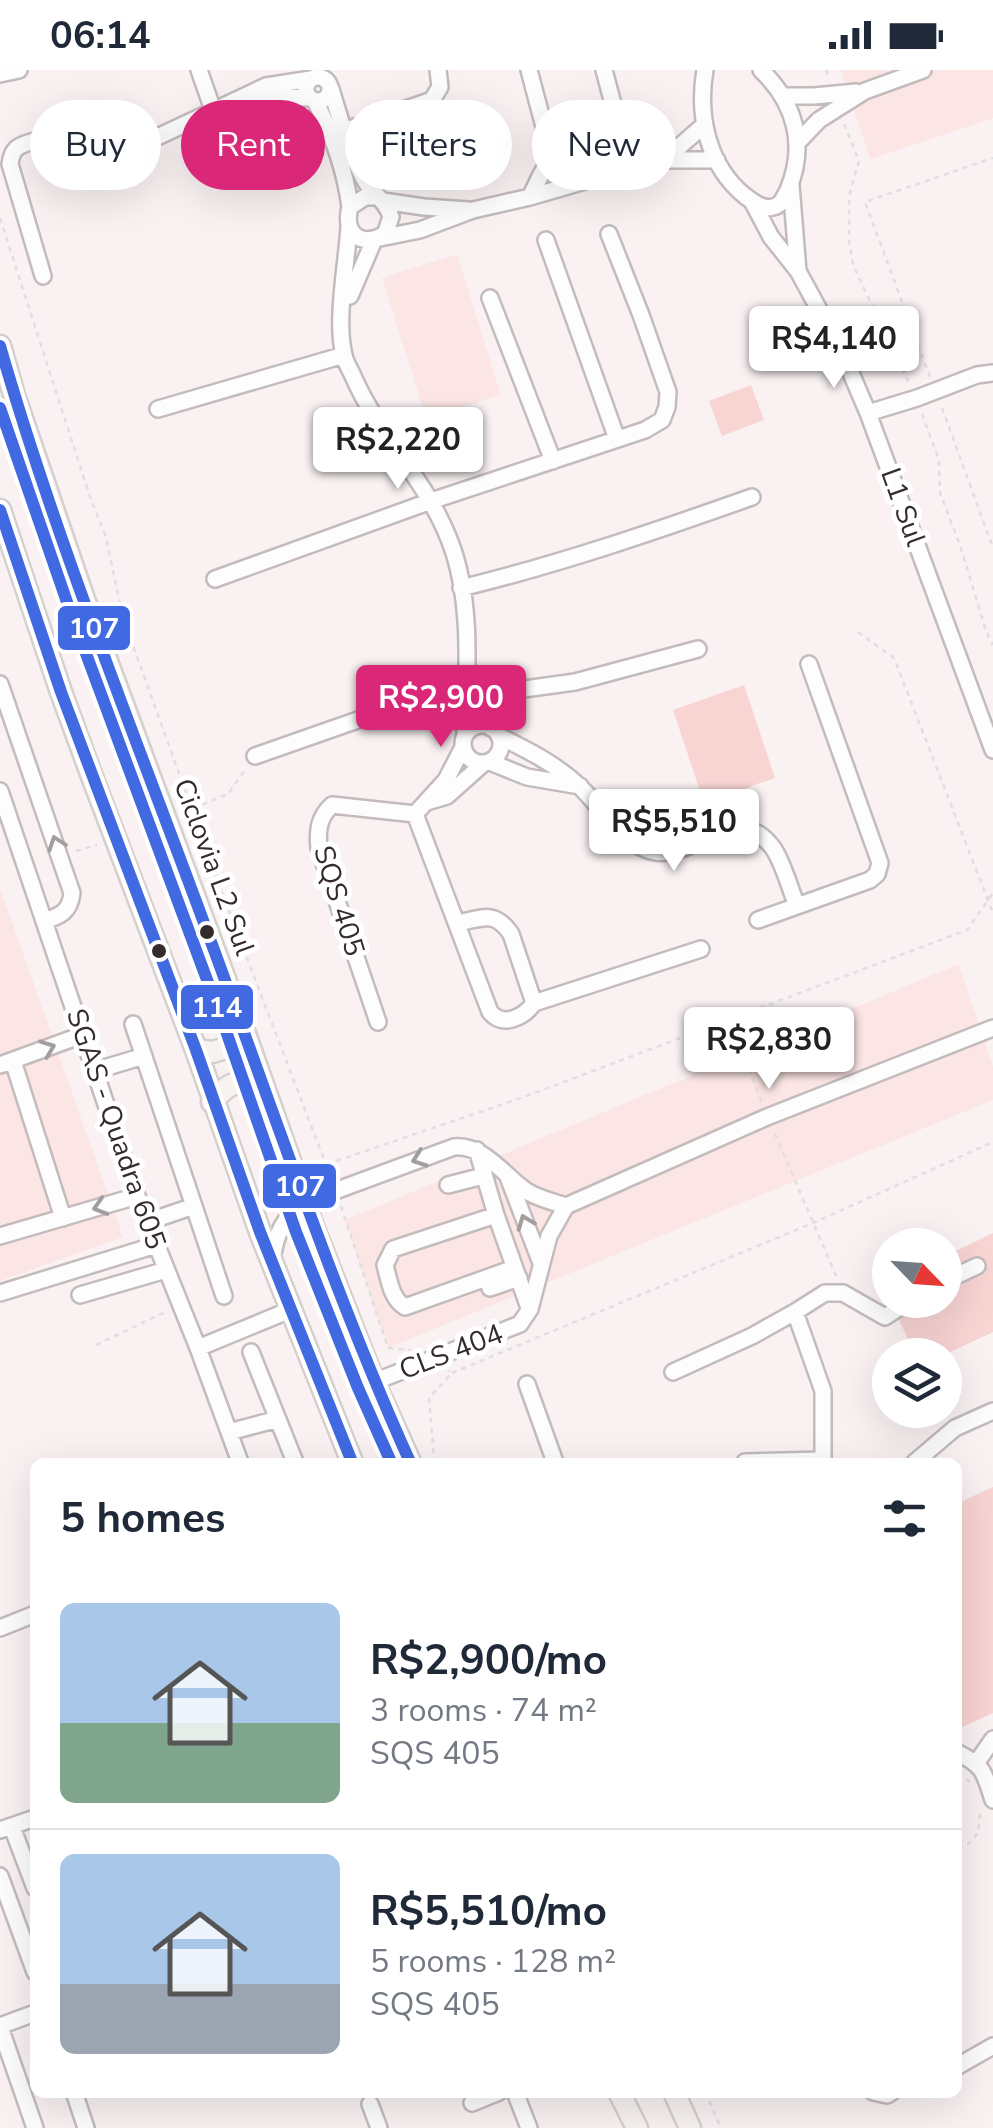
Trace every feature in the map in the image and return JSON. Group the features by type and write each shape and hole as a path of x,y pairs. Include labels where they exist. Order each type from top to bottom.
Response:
{"main road":[{"path":"0,346 7,391 262,1088 374,1382 408,1458"},
{"path":"1,516 60,692 196,1050 212,1102 350,1458"},
{"path":"196,1050 212,1052 230,1047 242,1025"},
{"path":"212,1102 234,1083 262,1088"},
{"path":"623,2098 637,2128"},
{"path":"677,2098 690,2128"}],"street":[{"path":"0,74 19,70"},
{"path":"200,70 210,100"},
{"path":"338,133 432,100 440,88 438,70"},
{"path":"529,70 537,100"},
{"path":"604,70 612,100"},
{"path":"676,149 704,126 701,103 705,70"},
{"path":"761,70 779,88 791,112 797,143"},
{"path":"783,96 837,101 924,70"},
{"path":"238,100 276,82 321,78"},
{"path":"321,78 338,133 350,208 347,220 356,236 377,239 420,230 473,210 551,190"},
{"path":"313,100 306,88 321,78"},
{"path":"248,96 313,100"},
{"path":"797,143 837,101"},
{"path":"325,116 367,185 390,211 391,223 356,276 342,318"},
{"path":"44,276 10,164 14,149 45,137 103,155 181,125"},
{"name":"L1 Sul","path":"704,126 709,144 734,188 753,203 771,236 798,270 842,352 993,750"},
{"name":"L1 Sul","path":"797,143 790,183 798,270"},
{"path":"676,161 717,160"},
{"path":"753,203 774,207 790,183"},
{"path":"530,197 534,190"},
{"path":"350,208 365,196 424,207 473,210"},
{"path":"349,226 342,318 344,355 361,396 432,502 450,541 461,588 472,696 464,741 468,757 527,776 580,786"},
{"path":"215,578 645,430 662,420 668,392 609,234"},
{"path":"546,240 617,439"},
{"path":"490,298 554,461"},
{"path":"158,408 344,355"},
{"path":"868,413 977,375 993,374"},
{"path":"461,588 568,560 752,497"},
{"path":"255,756 432,694 472,696 575,682 698,648"},
{"path":"758,920 870,880 880,864 810,664"},
{"path":"0,684 72,893 67,911 44,921"},
{"path":"421,808 447,796 498,753 495,732 472,696"},
{"path":"421,808 446,780 474,727 480,726 556,766 642,849 666,853 736,828 760,836 774,849 797,906"},
{"name":"SGAS - Quadra 605","path":"0,792 137,1196 239,1458"},
{"name":"SQS 405","path":"378,1022 320,848 319,824 332,805 421,808"},
{"path":"421,808 458,924 494,1017 504,1021 523,1015 534,1003 701,949"},
{"path":"0,830 16,839"},
{"path":"458,924 489,916 505,925 534,1003"},
{"path":"133,1024 224,1296"},
{"path":"272,1261 281,1227 305,1202 454,1147 478,1150 532,1194 566,1206 768,1117 993,1028"},
{"path":"63,1218 6,1063 82,1035"},
{"path":"94,1071 144,1056"},
{"path":"478,1150 496,1215 530,1309"},
{"path":"448,1185 484,1176"},
{"path":"507,1176 542,1267"},
{"path":"0,1236 137,1196"},
{"path":"147,1222 194,1206"},
{"name":"CLS 404","path":"374,1382 520,1324 530,1309 549,1236 566,1206"},
{"path":"496,1215 392,1249 385,1265 395,1298 404,1307 517,1273"},
{"path":"0,1293 156,1244"},
{"path":"962,1273 977,1266"},
{"path":"80,1295 166,1270"},
{"path":"490,1288 517,1273"},
{"path":"673,1372 752,1336 825,1293 843,1293 872,1310"},
{"path":"198,1348 290,1310"},
{"path":"795,1312 823,1392 823,1458"},
{"path":"251,1352 293,1458"},
{"path":"527,1384 554,1458"},
{"path":"920,1458 955,1428 993,1410"},
{"path":"229,1432 278,1419"},
{"path":"0,1628 30,1616"},
{"path":"977,1762 993,1739"},
{"path":"962,1756 977,1762 987,1781 987,1800"},
{"path":"30,1820 6,1828 30,1878"},
{"path":"0,1876 30,1937"},
{"path":"30,2015 0,2027 35,2128"},
{"path":"962,2064 993,2046"},
{"path":"76,2098 86,2128"},
{"path":"472,2103 484,2098"},
{"path":"518,2098 529,2128"},
{"path":"370,2104 379,2128"}],"path":[{"path":"826,70 859,160 849,196 853,265 917,398 939,460 940,493 993,645"},
{"path":"993,158 865,202 993,548"},
{"name":"Ciclovia L2 Sul","path":"0,218 106,537 124,618 326,1164 388,1348 441,1354"},
{"path":"858,632 894,658 993,913"},
{"path":"192,810 228,794 255,756"},
{"path":"77,850 102,843"},
{"path":"326,1164 731,1021 967,930 993,894"},
{"path":"731,1021 843,1293"},
{"path":"435,1458 429,1398 451,1374 813,1223 993,1142"},
{"path":"96,1345 180,1305"},
{"path":"441,1354 451,1374"},
{"path":"962,1777 972,1784"},
{"path":"962,1847 978,1834 987,1800"},
{"path":"708,2098 721,2128"}],"shaded area":[{"path":"841,70 993,70 993,118 870,159"},
{"path":"457,254 501,395 426,418 382,278"},
{"path":"751,385 764,420 722,436 709,401"},
{"path":"744,685 775,778 704,803 673,710"},
{"path":"0,888 123,1237 0,1281"},
{"path":"959,964 993,1067 993,1100 388,1348 345,1220"},
{"path":"993,1233 993,1332 962,1347 962,1338 907,1338 898,1318 962,1318 962,1248"},
{"path":"993,1487 993,1713 962,1727 962,1501"}],"transit line":[{"name":"107","path":"0,346 46,494 98,640 329,1265 408,1458"},
{"name":"114","path":"0,408 296,1232 389,1458"},
{"name":"107","path":"0,510 61,692 260,1232 350,1458"}]}
